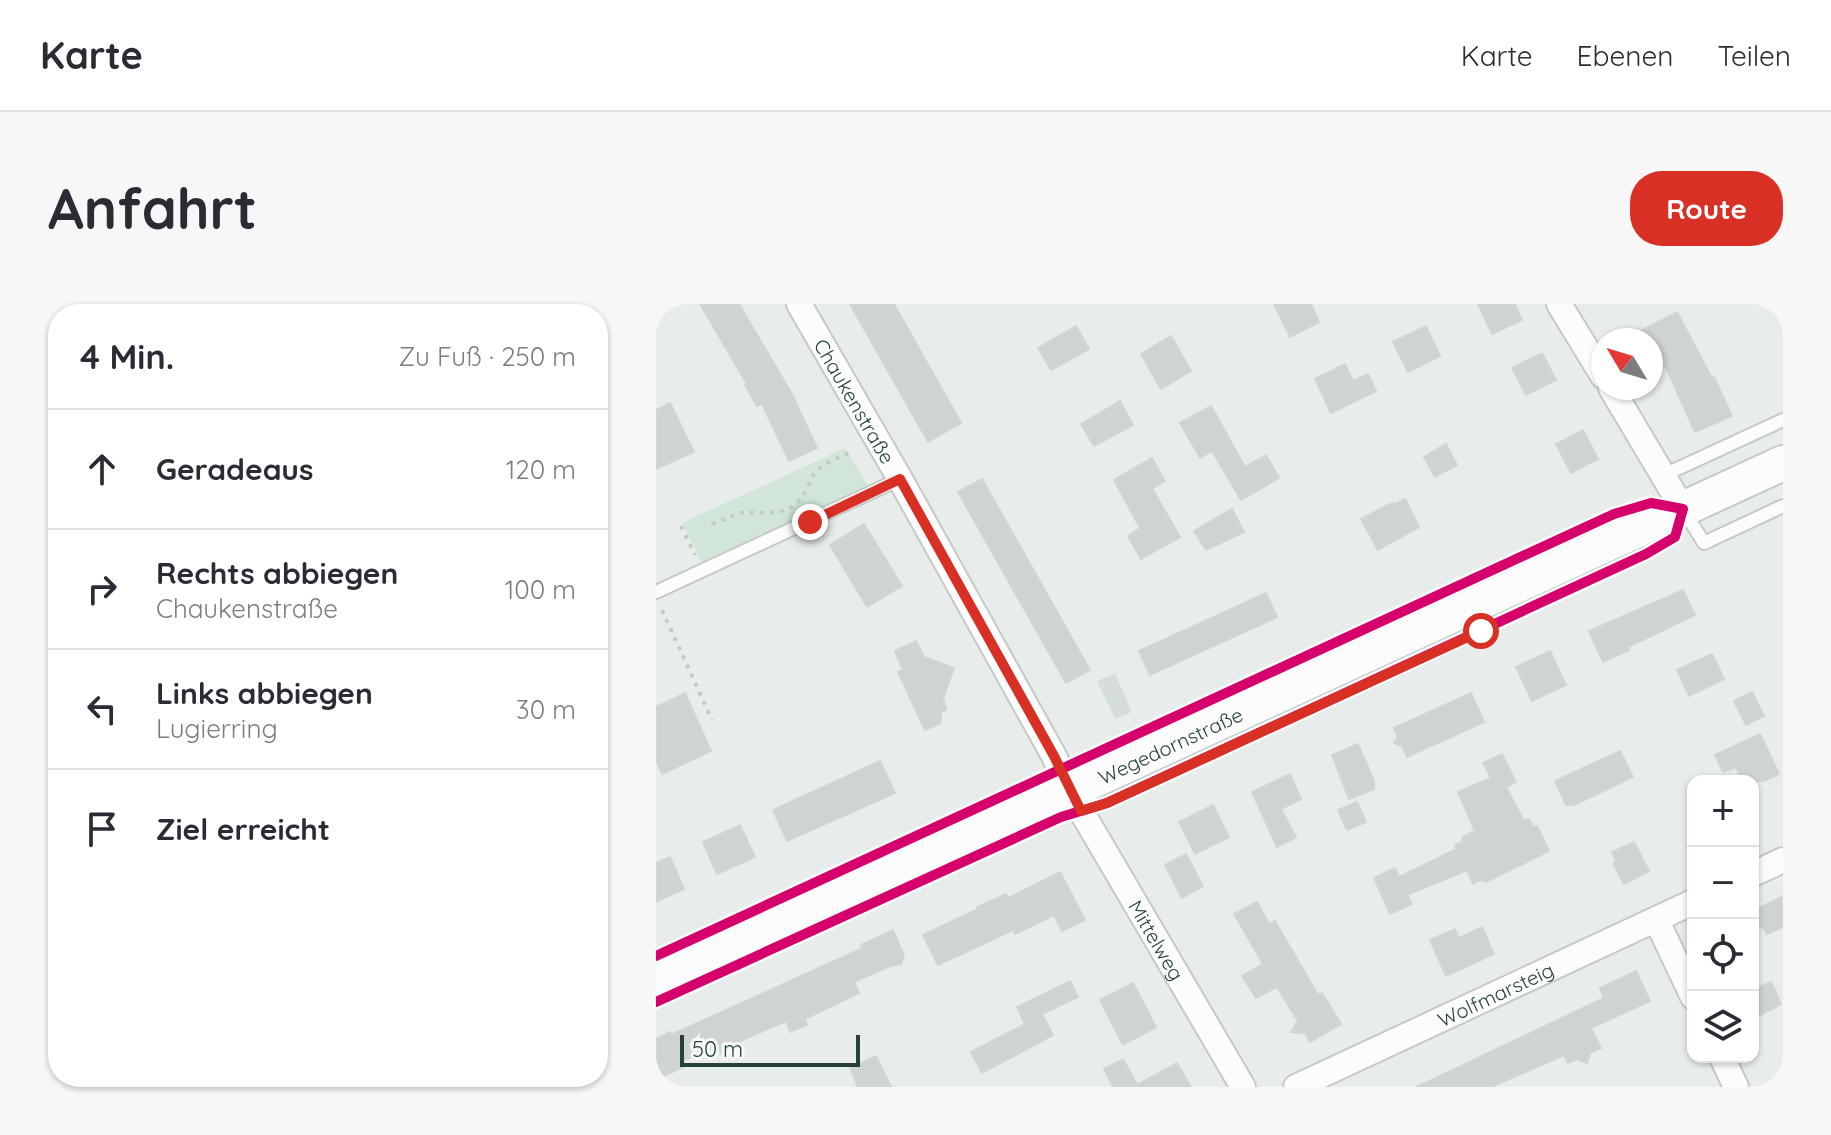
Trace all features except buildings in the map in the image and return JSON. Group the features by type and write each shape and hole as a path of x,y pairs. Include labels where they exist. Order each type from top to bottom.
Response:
{"street":[{"name":"Chaukenstraße","path":"799,304 1054,756 1070,792"},
{"path":"1559,304 1591,356"},
{"path":"1618,400 1683,509"},
{"name":"Wegedornstraße","path":"656,982 1783,463"},
{"name":"Mittelweg","path":"1070,792 1243,1087"},
{"path":"1759,871 1783,860"},
{"name":"Wolfmarsteig","path":"1296,1087 1687,905"},
{"path":"1656,919 1690,991"},
{"path":"1725,1063 1736,1087"}],"lane":[{"path":"1664,475 1783,420"},
{"path":"656,595 900,479"},
{"path":"1683,509 1704,543 1783,506"}],"path":[{"path":"712,524 740,513 779,512 792,507 802,498 814,474 823,465 853,451"},
{"path":"681,526 703,571"},
{"path":"656,595 712,720"}],"shaded area":[{"path":"1115,674 1132,712 1115,719 1097,681"}],"green space":[{"path":"845,448 867,485 702,563 682,523"}],"cycle path":[{"path":"656,956 1614,514 1651,503 1683,509 1675,537 1646,554 1107,803 1061,817 656,1002"}],"route":[{"path":"810,522 900,479 1054,756 1081,811 1107,803 1481,631"}]}
